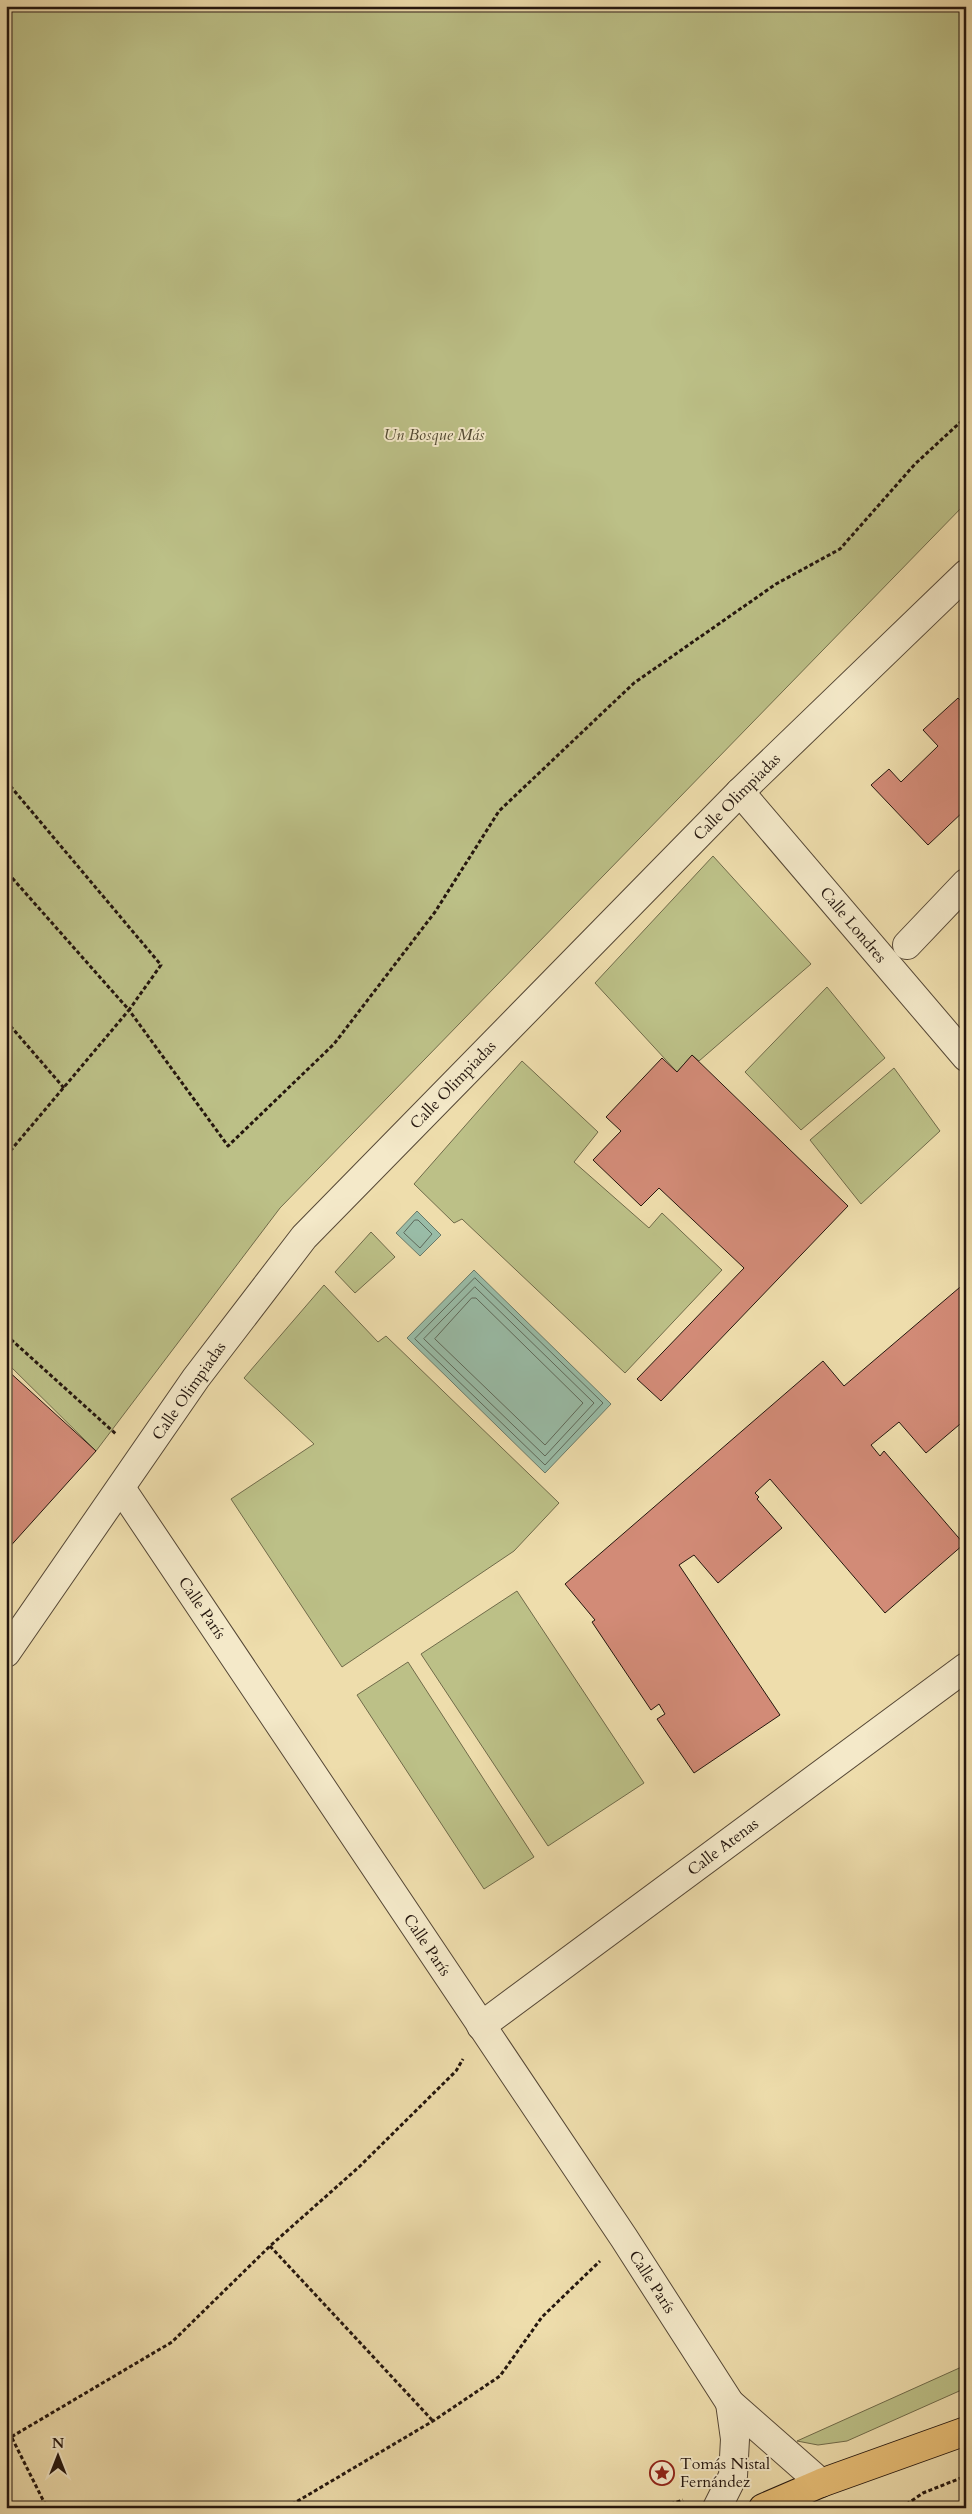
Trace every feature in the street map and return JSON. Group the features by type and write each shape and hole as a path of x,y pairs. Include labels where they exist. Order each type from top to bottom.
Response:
{"main road":[{"path":"763,2508 821,2483 966,2431"}],"street":[{"name":"Calle Olimpiadas","path":"6,1653 196,1378 304,1237 740,792 966,574"},
{"name":"Calle Londres","path":"740,792 966,1057"},
{"path":"907,945 966,883"},
{"name":"Calle París","path":"121,1488 624,2238 730,2403 821,2483"},
{"name":"Calle Atenas","path":"481,2026 966,1667"},
{"name":"Calle París","path":"717,2508 733,2476 735,2439 730,2403"}],"path":[{"path":"6,871 129,1010 228,1146 334,1044 435,912 499,811 634,682 776,584 840,549 915,464 966,417"},
{"path":"6,781 161,965 129,1010 6,1156"},
{"path":"6,1021 64,1088"},
{"path":"6,1335 142,1458"},
{"path":"6,2440 172,2342 270,2246 359,2167 456,2071 481,2026"},
{"path":"286,2508 434,2421 500,2376 542,2317 624,2238"},
{"path":"270,2246 434,2421"},
{"path":"12,2438 46,2508"},
{"path":"901,2508 923,2493 966,2476"},
{"path":"658,2508 682,2499"}],"green space":[{"name":"Un Bosque Más","path":"6,6 966,6 966,503 280,1208 96,1451 6,1362"},
{"path":"713,856 811,964 699,1061 692,1055 677,1072 595,983"},
{"path":"827,987 885,1058 801,1130 745,1072"},
{"path":"522,1061 598,1132 574,1162 649,1228 662,1213 722,1270 625,1373 462,1219 454,1223 414,1184"},
{"path":"894,1068 940,1131 861,1204 810,1140"},
{"path":"371,1232 395,1257 355,1293 335,1272"},
{"path":"324,1285 378,1342 386,1336 559,1503 514,1551 342,1667 231,1499 314,1444 244,1378"},
{"path":"517,1591 644,1783 548,1846 421,1654"},
{"path":"408,1662 534,1857 484,1889 357,1695"},
{"path":"966,2365 966,2388 847,2441 818,2445 797,2441"}],"water":[{"path":"417,1211 441,1235 420,1256 396,1233"},
{"path":"474,1270 611,1404 545,1473 407,1338"}],"building":[{"path":"958,698 966,706 966,809 928,845 871,785 889,769 901,782 938,746 923,730"},
{"path":"692,1055 848,1206 661,1401 637,1379 744,1268 659,1188 641,1206 593,1160 621,1131 606,1117 662,1058 677,1072"},
{"path":"966,1282 966,1419 926,1453 899,1422 871,1445 880,1456 884,1451 964,1544 885,1613 770,1479 755,1493 759,1497 757,1499 782,1528 718,1583 694,1555 679,1565 780,1715 694,1773 657,1719 665,1714 659,1704 651,1710 592,1622 595,1620 565,1584 823,1361 844,1386"},
{"path":"6,1369 96,1451 6,1551"}],"place":[{"name":"Tomás Nistal Fernández","path":"662,2473"}]}
